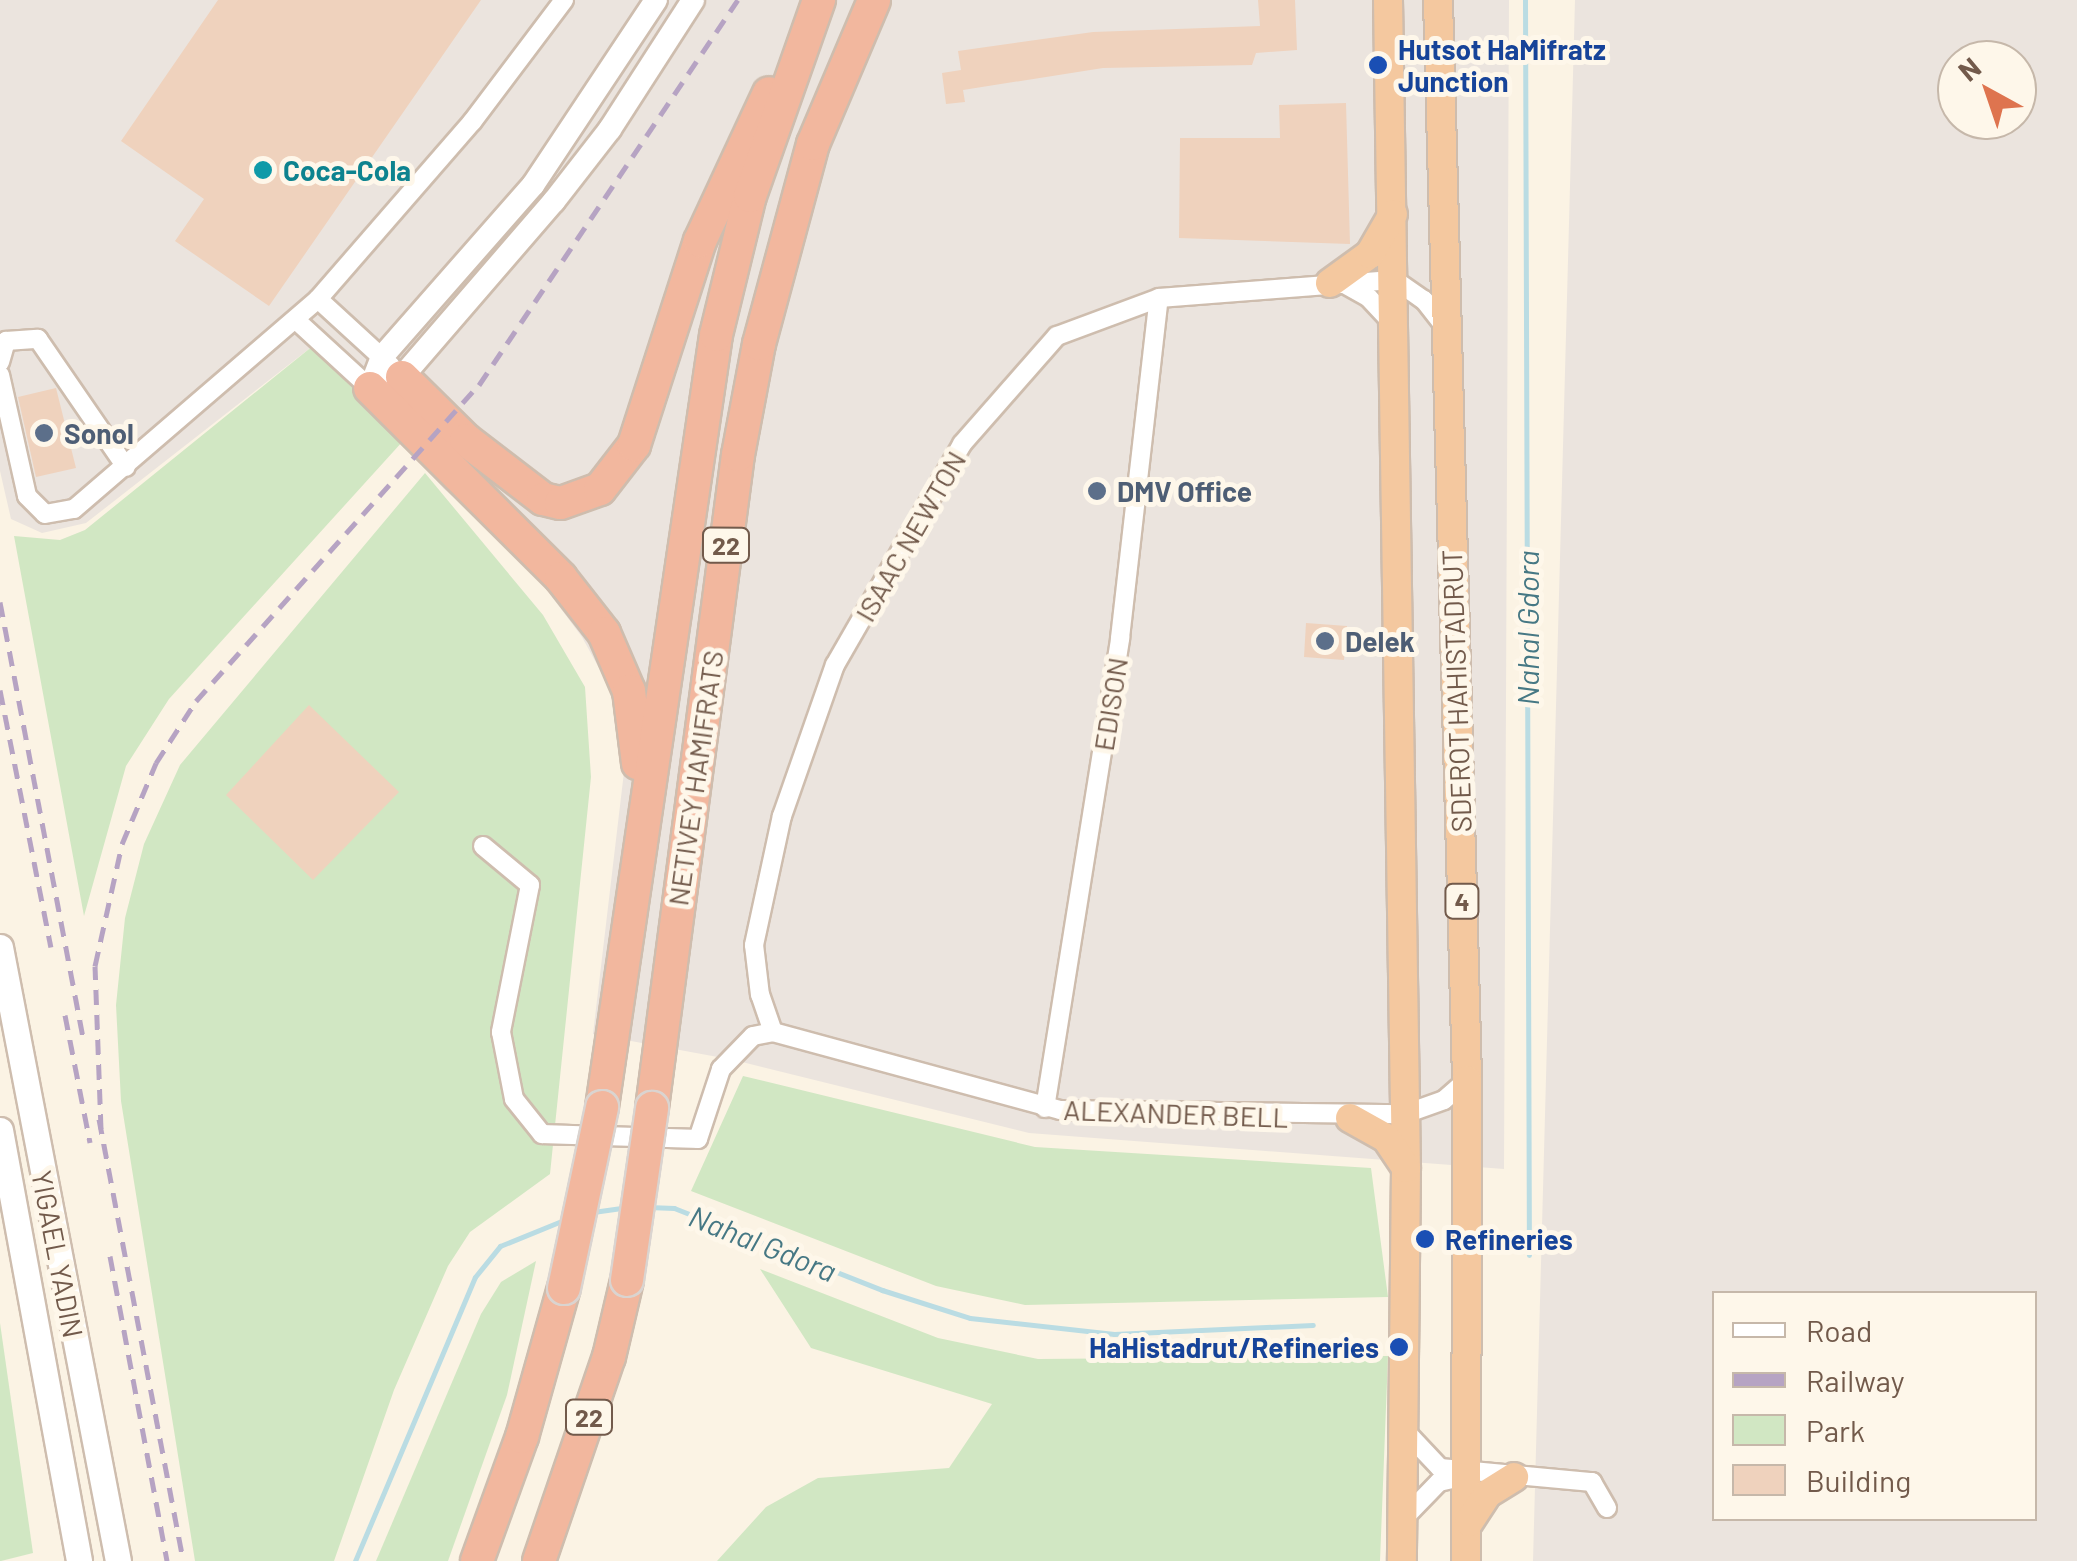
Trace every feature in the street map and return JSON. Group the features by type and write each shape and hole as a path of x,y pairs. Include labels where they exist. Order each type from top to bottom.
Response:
{"highway":[{"path":"392,367 466,440 543,499 586,498 614,476 634,444 669,322 729,170 818,0"},
{"name":"NETIVEY HAMIFRATS","path":"482,1546 564,1288 602,1106 716,335 750,196 818,0"},
{"name":"NETIVEY HAMIFRATS","path":"540,1556 609,1357 628,1280 738,455 759,344 812,144 874,0"},
{"name":"SDEROT HAHISTADRUT","path":"1388,0 1395,208 1406,1168 1408,1434 1402,1561"},
{"name":"SDEROT HAHISTADRUT","path":"1438,0 1466,1080 1470,1475 1466,1561"},
{"path":"1330,283 1370,254 1395,208"},
{"path":"370,388 561,578 621,663 638,732 623,978"},
{"path":"1350,1118 1386,1138 1406,1168"},
{"path":"1468,1524 1487,1494 1514,1478"}],"main road":[{"name":"YIGAEL YADIN","path":"0,947 118,1561"},
{"name":"YIGAEL YADIN","path":"0,1130 5,1192 31,1304 80,1561"},
{"path":"0,1240 31,1304"}],"street":[{"path":"0,376 27,496 45,514 74,509 318,298 472,122 564,0"},
{"path":"392,367 533,185 656,0"},
{"path":"296,320 370,388 610,129 693,0"},
{"path":"1395,280 1424,300 1446,328"},
{"name":"ISAAC NEWTON","path":"773,1032 760,995 754,946 782,816 835,666 962,444 1057,336 1158,298 1395,280"},
{"path":"1330,283 1360,291 1396,326"},
{"path":"318,298 392,367"},
{"name":"EDISON","path":"1045,1108 1120,638 1158,298"},
{"path":"0,362 6,341 38,339 126,467"},
{"path":"483,846 530,885 501,1032 514,1099 542,1134 698,1138 721,1069 752,1036 773,1032"},
{"name":"ALEXANDER BELL","path":"773,1032 1045,1108 1350,1118 1404,1114 1444,1100 1466,1080"},
{"path":"1350,1118 1378,1108 1404,1083"},
{"path":"2,1165 40,1167"},
{"path":"5,1192 40,1167"},
{"path":"1408,1434 1430,1463 1470,1475 1592,1482 1607,1508"},
{"path":"1407,1515 1439,1482 1470,1475"}],"shaded area":[{"path":"0,0 1509,0 1504,1169 1029,1133 734,1060 593,1034 626,755 617,701 582,637 520,554 444,489 314,345 86,523 42,533 11,519 0,471"},
{"path":"1575,0 2077,0 2077,1561 1533,1561"}],"green space":[{"path":"314,345 403,441 169,699 126,766 84,916 14,536 60,540 85,530"},
{"path":"425,473 543,615 585,687 591,777 550,1174 470,1232 448,1266 394,1390 334,1561 195,1561 121,1101 116,1005 125,918 144,844 180,765"},
{"path":"743,1076 1035,1147 1371,1168 1388,1297 1025,1305 936,1286 691,1191"},
{"path":"536,1261 507,1395 448,1561 376,1561 481,1314 501,1282"},
{"path":"760,1269 938,1338 1038,1359 1388,1356 1380,1561 717,1561 766,1507 818,1478 949,1468 992,1404 811,1348"},
{"path":"0,1323 33,1553 1,1561 0,1561"}],"building":[{"name":"Coca-Cola","path":"218,0 481,0 269,306 175,241 204,199 121,141"},
{"path":"1258,0 1295,0 1297,50 1256,53 1252,65 1103,68 963,90 965,102 946,104 942,73 961,70 958,51 1093,32 1260,26"},
{"path":"1346,103 1350,244 1179,238 1180,138 1280,138 1279,105"},
{"name":"Sonol","path":"56,388 76,468 36,477 18,397"},
{"name":"Delek","path":"1306,623 1347,626 1344,660 1304,657"},
{"path":"309,705 399,792 313,880 226,795"}],"waterway":[{"name":"Nahal Gdora","path":"1525,0 1529,1255"},
{"name":"Nahal Gdora","path":"593,1212 627,1207"},
{"name":"Nahal Gdora","path":"648,1207 674,1208 882,1290 970,1318 1114,1334 1313,1325"},
{"name":"Nahal Gdora","path":"355,1561 475,1277 500,1246 564,1220"}],"railway":[{"path":"101,1129 95,966 122,844 156,763 196,701 479,385 738,0"},
{"path":"0,602 83,1036"},
{"path":"0,690 51,947"},
{"path":"65,1015 90,1143"},
{"path":"99,1119 183,1561"},
{"path":"110,1256 167,1561"}],"place":[{"name":"Hutsot HaMifratz Junction","path":"1378,65"},
{"name":"Coca-Cola","path":"263,170"},
{"name":"Sonol","path":"44,433"},
{"name":"DMV Office","path":"1097,491"},
{"name":"Delek","path":"1325,641"},
{"name":"Refineries","path":"1425,1239"},
{"name":"HaHistadrut/Refineries","path":"1399,1347"}]}
